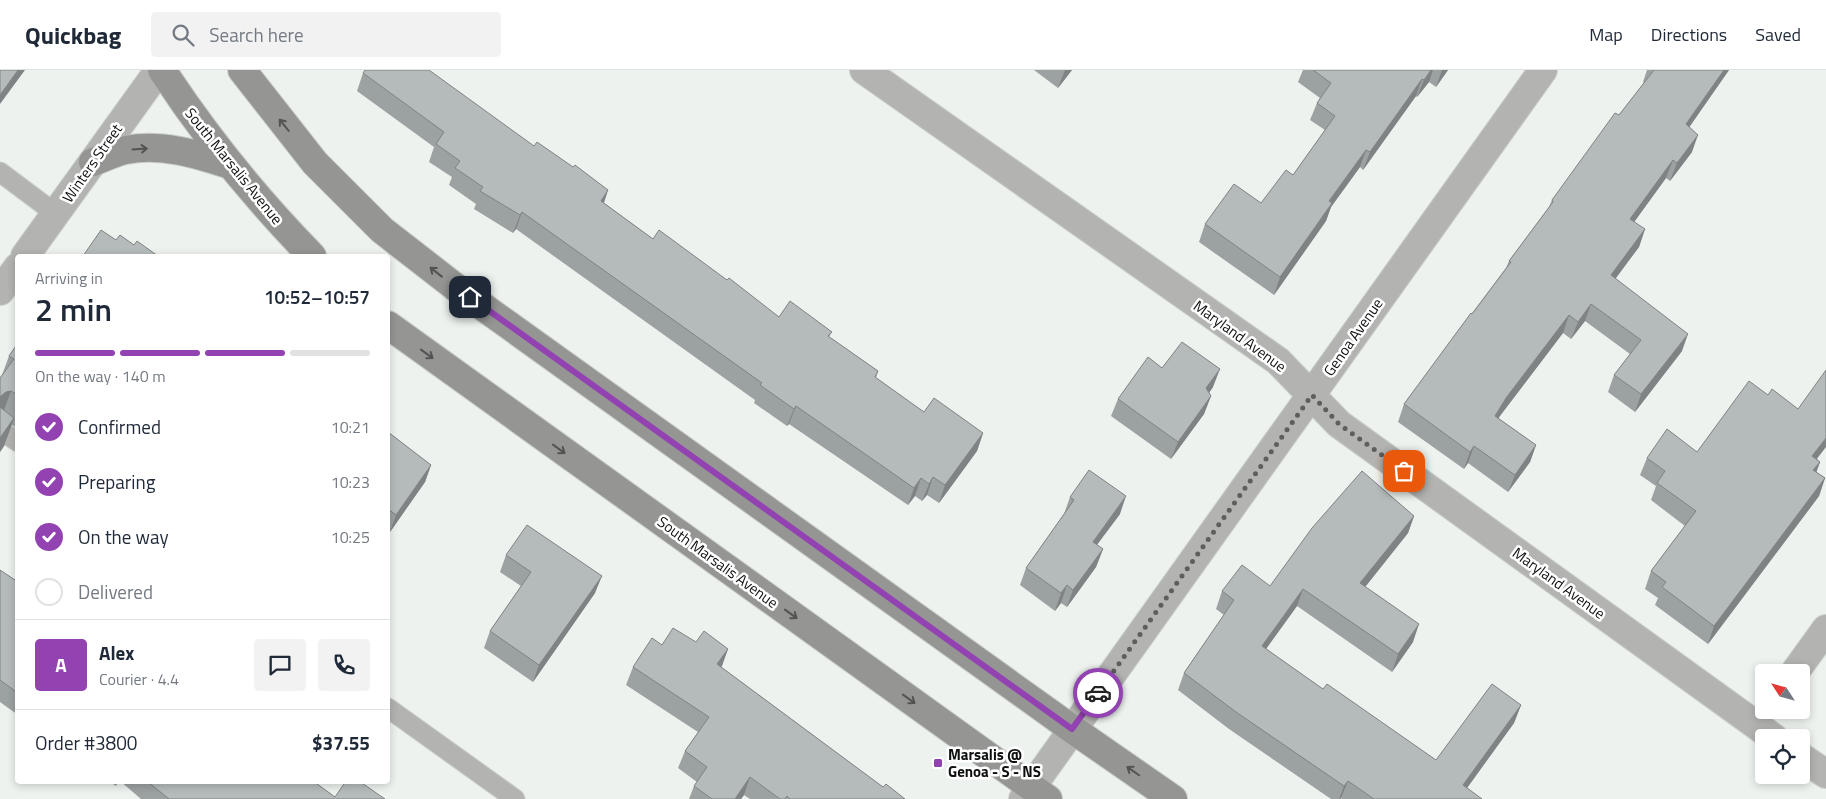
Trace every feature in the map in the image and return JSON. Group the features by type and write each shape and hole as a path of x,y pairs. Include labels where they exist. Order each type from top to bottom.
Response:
{"main road":[{"name":"South Marsalis Avenue","path":"160,70 230,165 280,224 310,254"},
{"path":"242,70 315,163 382,230 454,286 1072,729 1173,799"},
{"path":"93,162 126,150 152,148 185,152 230,165"},
{"name":"South Marsalis Avenue","path":"390,327 1034,795"}],"street":[{"name":"Winters Street","path":"26,254 160,70"},
{"name":"Maryland Avenue","path":"864,70 1278,361 1339,424 1766,724"},
{"name":"Genoa Avenue","path":"1034,795 1072,729 1543,70"},
{"path":"0,291 15,271"},
{"path":"1801,664 1826,629"},
{"path":"1810,763 1826,774"}],"lane":[{"path":"0,172 56,214"},
{"path":"0,430 15,440"},
{"path":"390,709 515,799"}],"building":[{"path":"0,70 18,70 0,95"},
{"path":"365,70 429,70 534,146 537,142 573,167 575,165 608,190 601,201 653,239 659,230 727,280 729,278 779,317 790,301 832,332 828,336 878,371 875,377 924,412 934,398 983,433 945,485 933,477 929,484 921,478 914,488 796,406 794,409 760,385 762,383 522,212 520,215 480,191 483,187 455,168 460,161 436,144 444,132 363,73"},
{"path":"1313,70 1431,70 1424,80 1422,79 1370,152 1366,150 1329,201 1332,203 1280,277 1205,224 1234,184 1261,203 1286,170 1293,175 1335,116 1317,103 1331,83"},
{"path":"1654,70 1724,70 1686,124 1698,135 1677,163 1673,160 1630,219 1645,229 1611,275 1688,334 1641,394 1614,375 1641,340 1591,304 1578,322 1569,315 1506,398 1495,416 1536,445 1515,475 1474,446 1470,452 1404,404 1511,262 1509,261 1615,113 1619,115"},
{"path":"101,230 116,240 120,235 134,245 137,241 155,254 84,254"},
{"path":"1182,342 1220,369 1206,388 1211,396 1178,442 1118,399 1148,357 1162,368"},
{"path":"15,347 15,393 11,391 6,392 0,399 0,378 14,359 9,356"},
{"path":"1826,370 1826,438 1812,456 1820,462 1813,470 1825,478 1714,626 1662,587 1666,582 1651,571 1696,511 1657,483 1665,471 1647,458 1667,429 1697,452 1749,381 1768,395 1772,389 1798,409"},
{"path":"0,407 14,418 0,438"},
{"path":"390,434 431,465 396,515 390,510"},
{"path":"1089,470 1126,496 1093,542 1103,549 1073,590 1067,585 1061,593 1026,568 1074,500 1070,497"},
{"path":"1362,471 1414,516 1360,583 1419,624 1398,654 1303,589 1262,646 1323,689 1327,684 1436,760 1492,684 1521,705 1463,785 1482,799 1374,799 1348,781 1344,786 1236,712 1184,673 1234,600 1222,591 1242,565 1270,586 1312,528"},
{"path":"527,525 602,576 539,665 490,631 531,572 506,555"},
{"path":"0,570 15,580 15,691 0,680"},
{"path":"673,628 696,642 704,631 728,649 717,664 883,787 886,784 905,799 790,799 787,796 785,799 780,799 750,777 735,799 712,799 694,786 707,767 685,751 709,717 633,667 652,638 662,645"},
{"path":"151,784 317,784 335,797 344,784 363,784 385,799 169,799"}],"way so far":[{"path":"1098,693 1312,395 1339,424 1404,471"}],"place":[{"name":"Marsalis @ Genoa - S - NS","path":"938,763"}],"route":[{"path":"470,297 1072,729 1098,693"}]}
